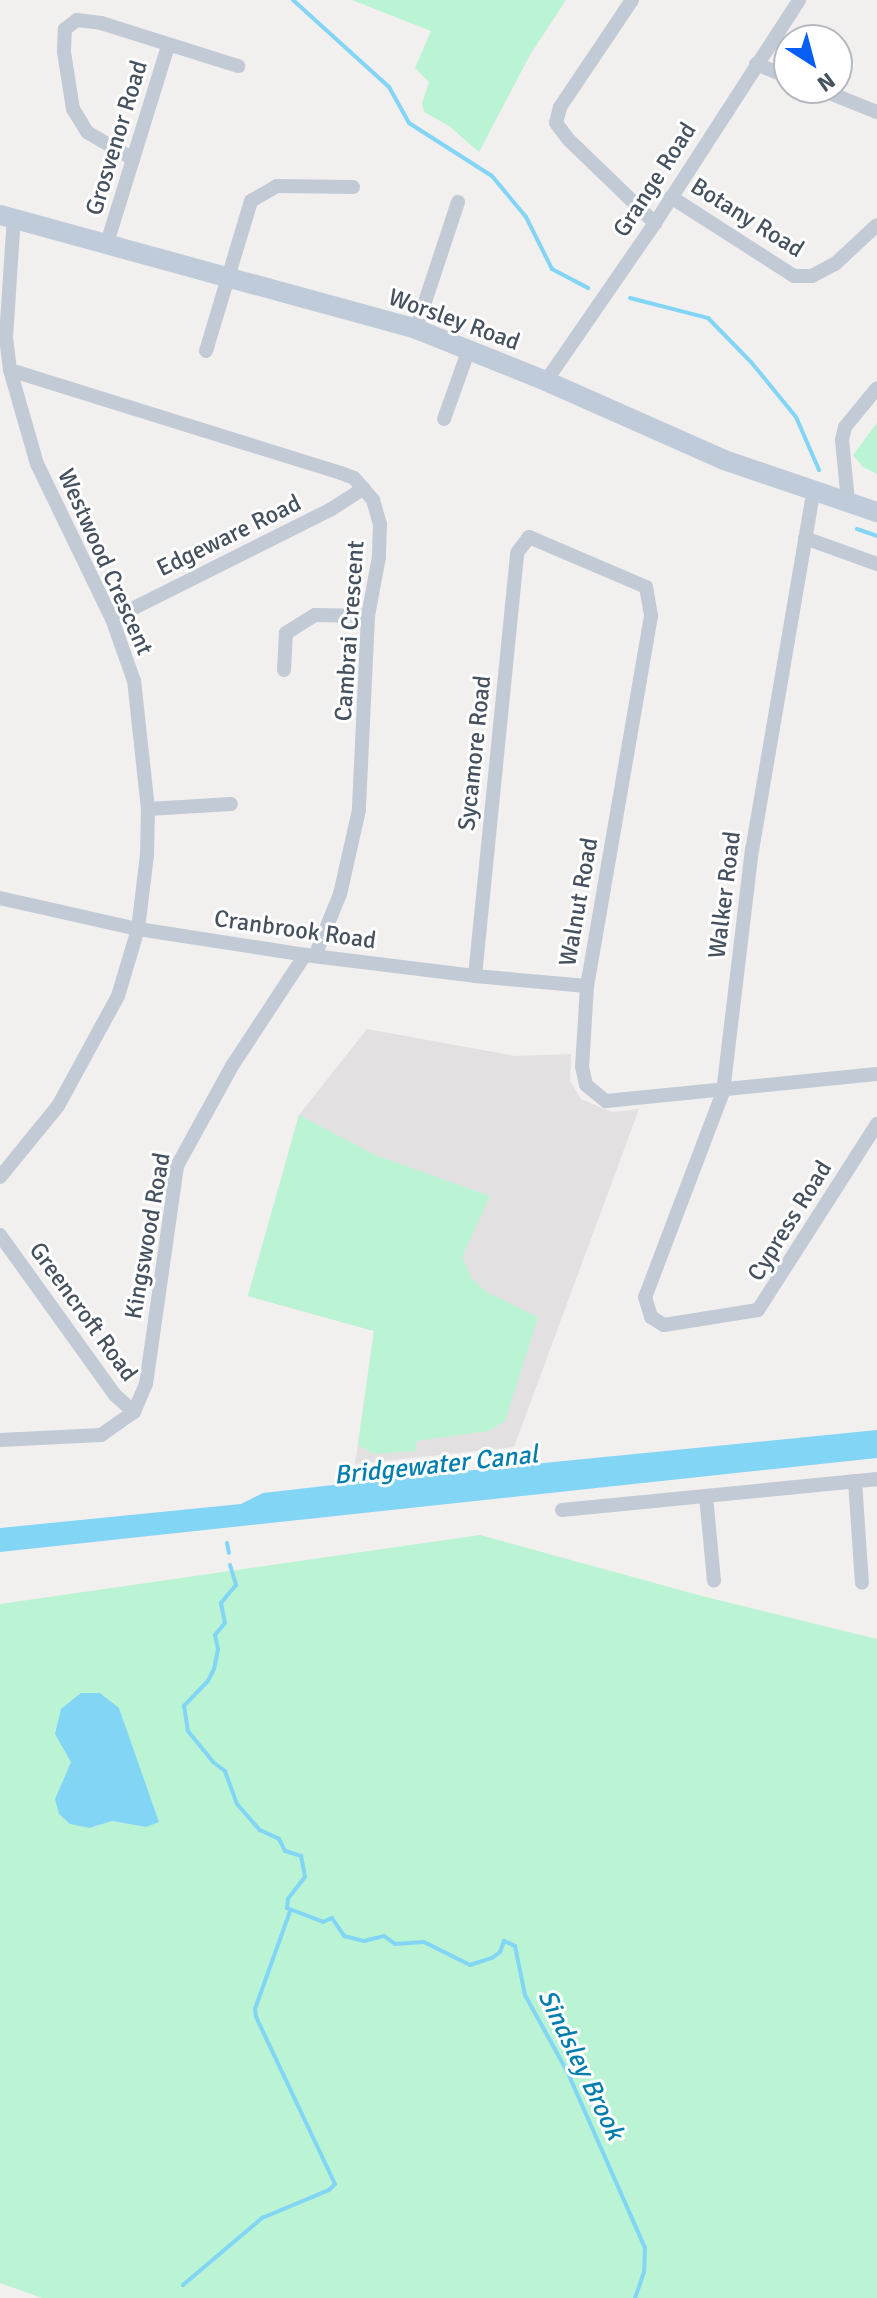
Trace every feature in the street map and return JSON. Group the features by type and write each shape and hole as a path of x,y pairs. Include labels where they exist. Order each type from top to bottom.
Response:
{"main road":[{"name":"Worsley Road","path":"7,216 416,329 546,381 724,460 814,488 877,512"}],"street":[{"path":"632,0 560,107 556,123 569,140 655,223"},
{"name":"Grange Road","path":"546,381 655,223 799,0"},
{"path":"133,159 87,132 73,109 64,52 65,29 77,20 101,23 238,66"},
{"name":"Grosvenor Road","path":"107,243 168,46"},
{"path":"756,64 773,71"},
{"path":"853,102 877,112"},
{"path":"206,351 247,212 258,194 277,186 353,187"},
{"name":"Botany Road","path":"671,197 794,276 812,276 835,264 877,225"},
{"path":"416,329 458,202"},
{"name":"Westwood Crescent","path":"0,1177 58,1106 118,996 138,929 147,855 148,809 134,681 112,619 37,464 10,370 3,337 7,216"},
{"path":"444,419 468,352"},
{"path":"10,370 341,473 364,488"},
{"path":"848,502 842,440 845,427 877,388"},
{"name":"Cambrai Crescent","path":"310,955 340,894 359,810 368,616 379,557 380,524 377,511 364,488"},
{"name":"Edgeware Road","path":"112,619 330,510 364,488"},
{"name":"Walker Road","path":"645,1297 723,1092 752,849 814,488"},
{"name":"Sycamore Road","path":"475,976 517,553 529,537 646,587"},
{"path":"805,538 877,564"},
{"name":"Walnut Road","path":"646,587 651,616 587,986 582,1067 586,1085 606,1101 723,1092 877,1074"},
{"path":"284,670 286,633 315,615 368,616"},
{"path":"148,809 231,804"},
{"name":"Cranbrook Road","path":"0,898 138,929 310,955 475,976 587,986"},
{"name":"Kingswood Road","path":"134,1412 146,1384 177,1166 232,1066 310,955"},
{"name":"Cypress Road","path":"645,1297 651,1317 664,1325 758,1310 877,1124"},
{"name":"Greencroft Road","path":"0,1235 115,1395 134,1412"},
{"path":"0,1440 101,1435 120,1425 134,1412"},
{"path":"562,1510 877,1479"},
{"path":"855,1481 862,1583"},
{"path":"706,1496 714,1581"}],"shaded area":[{"path":"367,1029 515,1056 571,1054 570,1081 581,1099 612,1112 639,1109 514,1447 355,1464 374,1331 248,1296 299,1115"}],"green space":[{"path":"352,0 566,0 530,55 479,152 449,126 424,112 422,103 429,82 415,68 431,31"},
{"path":"877,423 877,474 863,467 853,455"},
{"path":"299,1115 375,1155 490,1196 462,1257 472,1279 488,1293 538,1317 505,1421 488,1431 417,1441 415,1451 374,1454 358,1445 374,1331 248,1296"},
{"path":"480,1535 702,1596 877,1639 877,2298 42,2298 0,2283 0,1604","holes":["119,1708 136,1760 146,1827 112,1821 91,1828 55,1799 71,1762"]}],"water":[{"path":"877,1430 877,1458 0,1552 0,1528 241,1504 263,1493 403,1477"},
{"path":"81,1693 100,1693 119,1708 159,1822 146,1827 112,1821 90,1828 70,1824 59,1814 55,1799 71,1762 55,1734 61,1709"}],"waterway":[{"path":"293,0 389,87 409,123 492,176 526,217 552,269 588,288"},
{"path":"630,298 708,318 751,362 796,417 819,470"},
{"path":"857,529 877,536"},
{"path":"227,1543 229,1553"},
{"name":"Sindsley Brook","path":"230,1565 236,1585 221,1603 225,1623 215,1635 218,1649 214,1669 208,1681 184,1706 188,1731 213,1762 225,1771 237,1804 260,1830 279,1839 285,1851 301,1856 305,1877 288,1899 287,1908 323,1922 332,1918 344,1936 364,1941 384,1936 395,1944 424,1942 470,1965 492,1958 500,1952 504,1941 515,1946 525,1995 567,2071 645,2248 644,2272 635,2298"},
{"path":"183,2285 262,2218 329,2190 335,2184 256,2017 255,2009 290,1911"}],"water label":[{"name":"Bridgewater Canal","path":"436,1466"}]}
